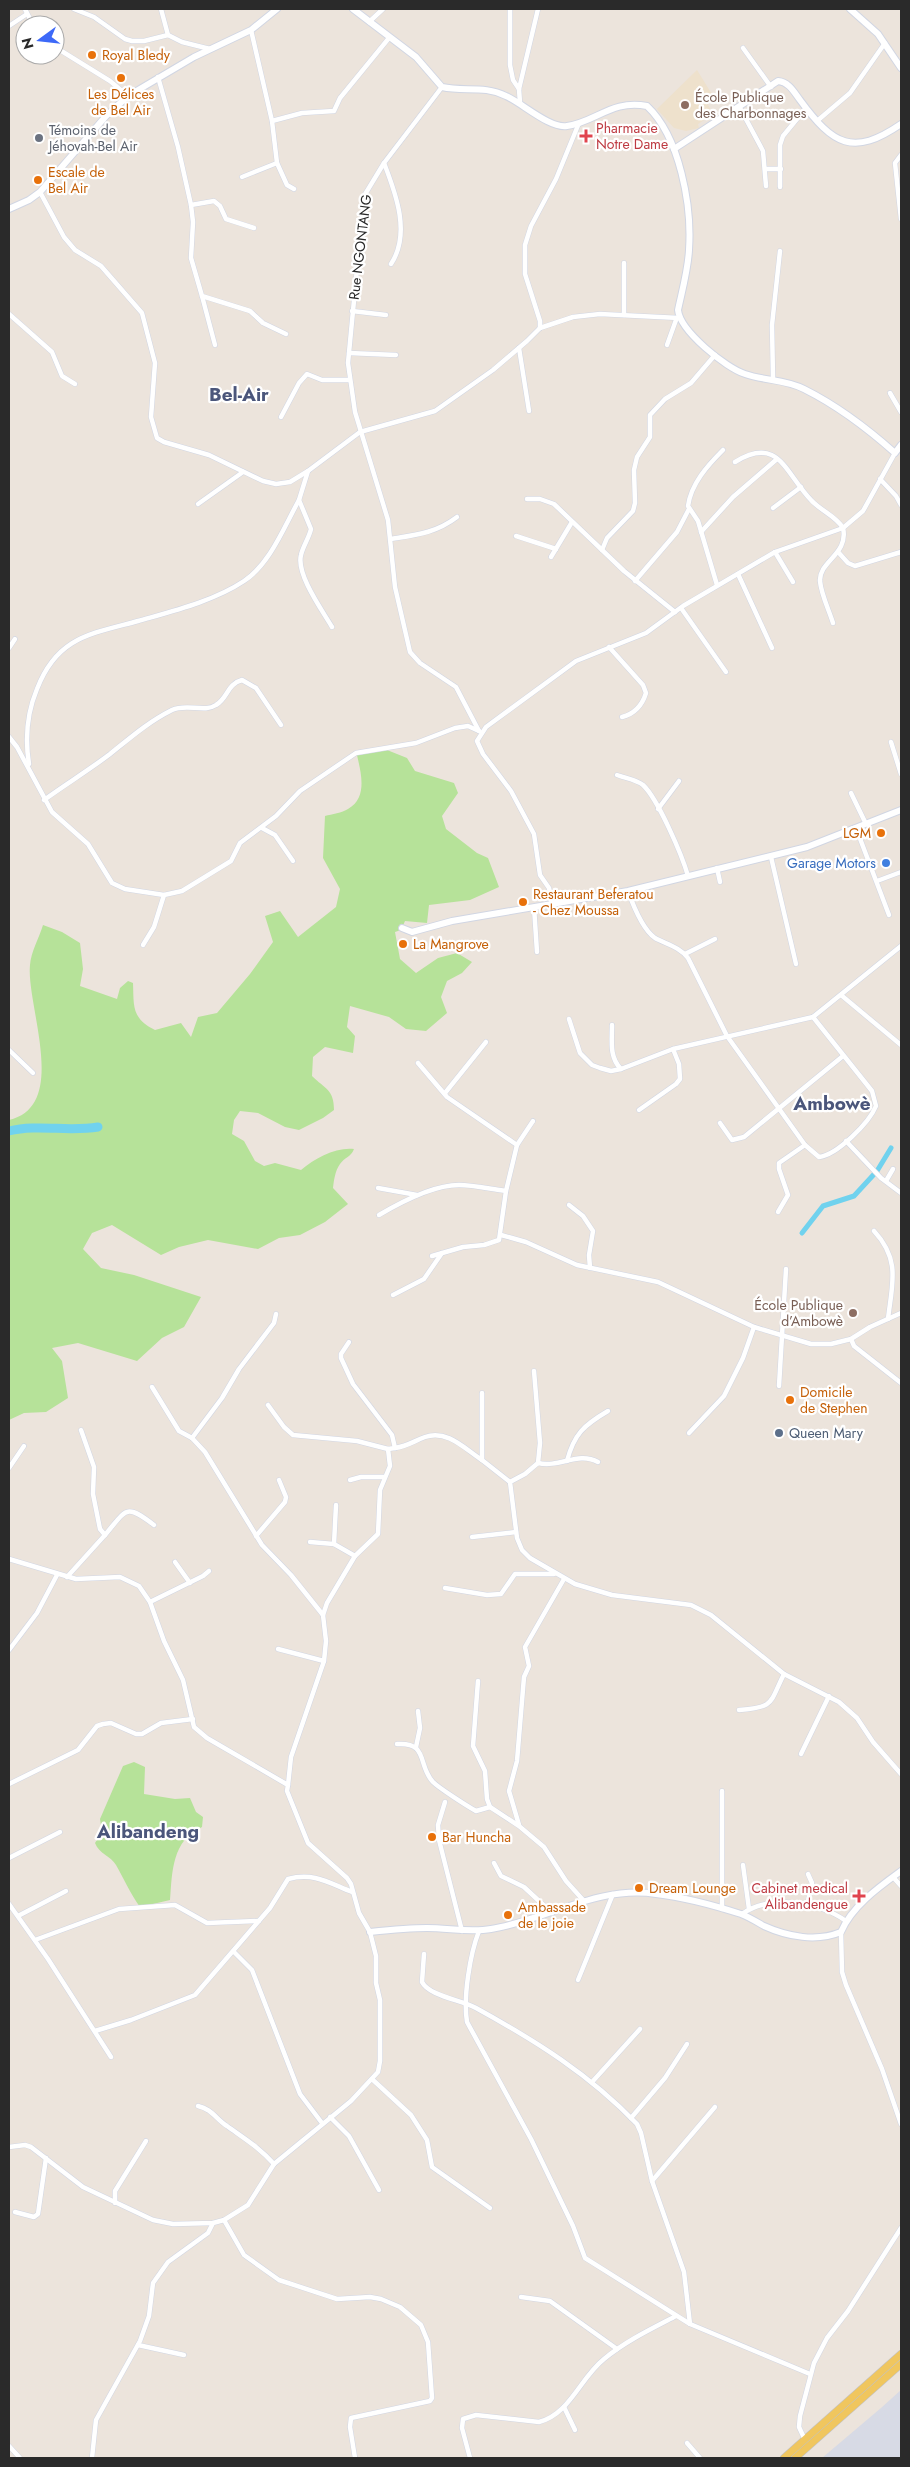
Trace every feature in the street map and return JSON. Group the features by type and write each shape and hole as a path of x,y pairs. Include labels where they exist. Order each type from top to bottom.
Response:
{"main road":[{"path":"784,2458 901,2354"},
{"path":"795,2458 901,2364"}],"street":[{"path":"74,9 94,18 125,39 144,41 168,35 192,45 210,49"},
{"path":"161,9 168,35"},
{"path":"9,209 40,192 106,116 128,96 158,77 210,49 251,30 277,9"},
{"path":"352,9 416,57 442,87 483,89 502,94 554,125 567,126 625,105 647,106 653,111 674,149 683,178 690,241 677,319 666,345"},
{"path":"369,22 383,9"},
{"path":"510,9 509,58 513,80 519,90"},
{"path":"520,103 519,90 538,9"},
{"path":"850,9 886,43 901,68"},
{"path":"9,26 26,12"},
{"path":"251,30 272,121 277,163 287,185 294,190"},
{"path":"272,121 302,113 334,111 340,98 389,38"},
{"path":"817,121 850,93 886,43"},
{"path":"743,48 770,87"},
{"path":"65,53 110,81 128,96"},
{"path":"158,77 178,147 191,205 193,222 190,258 214,345"},
{"path":"674,149 740,108 778,81 787,84 817,121 839,138 858,144 879,139 901,124"},
{"name":"Rue NGONTANG","path":"442,87 384,162 364,196 352,311 349,380 360,432 380,489 391,539 395,586 410,652 426,668 456,687 481,732"},
{"path":"740,108 760,142 766,186"},
{"path":"780,187 780,146 783,136 806,108"},
{"path":"540,328 525,274 525,245 531,226 559,172 580,122"},
{"path":"901,155 896,163 901,219"},
{"path":"384,162 395,196 402,235 399,250 391,264"},
{"path":"242,177 277,163"},
{"path":"765,170 781,169"},
{"path":"40,192 64,238 76,250 101,266 112,276 142,313 155,363 151,416 157,438 164,442 209,455 243,472 276,484 290,482 308,471 360,432 436,411 461,394 519,348 540,328 581,316 624,315 677,319 715,355 737,371 793,383 836,406 894,454"},
{"path":"191,205 214,201 220,206 226,219 254,228"},
{"path":"773,378 772,325 780,251"},
{"path":"624,263 624,315"},
{"path":"202,296 221,304 250,311 263,323 286,334"},
{"path":"352,311 386,315"},
{"path":"9,314 52,352 62,376 75,384"},
{"path":"519,348 529,411"},
{"path":"349,353 396,355"},
{"path":"602,550 610,534 633,510 635,503 634,470 637,457 650,437 650,415 664,399 691,383 715,355"},
{"path":"281,417 299,383 307,374 322,380 349,380"},
{"path":"890,393 901,412"},
{"path":"552,904 549,888 540,875 534,834 511,791 483,754 477,741 481,732 576,661 646,633 681,608 775,552 843,528 863,511 894,454 901,445"},
{"path":"635,581 676,532 689,509 690,496 694,487 711,462 723,450"},
{"path":"735,462 752,452 762,451 777,459 814,503 843,528 844,537 839,553 823,570 820,580 833,623"},
{"path":"701,532 733,497 777,459"},
{"path":"29,768 28,714 40,680 56,657 84,635 212,597 245,581 267,560 299,500 308,471"},
{"path":"198,504 243,472"},
{"path":"880,479 896,496 901,505"},
{"path":"774,508 801,487"},
{"path":"527,499 540,499 554,504 635,581 675,612"},
{"path":"299,500 311,529 301,554 300,562 309,588 332,627"},
{"path":"689,509 698,521 717,586"},
{"path":"391,539 431,533 443,528 457,517"},
{"path":"551,557 572,522"},
{"path":"516,536 556,549"},
{"path":"775,552 793,582"},
{"path":"839,553 848,563 855,566 901,552"},
{"path":"738,574 772,648"},
{"path":"681,608 726,672"},
{"path":"9,648 14,640"},
{"path":"609,647 643,685 646,694 639,707 631,715 622,718"},
{"path":"44,800 111,753 147,724 170,711 186,706 209,708 216,705 234,682 242,680 256,688 281,725"},
{"path":"9,737 17,747 52,812 88,844 112,883 125,889 164,895 182,891 231,862 240,843 262,828 300,791 356,753 416,743 455,728 468,726 481,732"},
{"path":"891,742 901,774"},
{"path":"17,747 28,746"},
{"path":"618,775 642,784 654,799 688,876"},
{"path":"658,809 679,781"},
{"path":"851,793 866,824"},
{"path":"402,928 412,932 452,921 628,891 807,847 901,810"},
{"path":"262,828 275,835 294,861"},
{"path":"856,828 889,915"},
{"path":"771,857 796,964"},
{"path":"717,868 720,882"},
{"path":"877,881 901,872"},
{"path":"628,891 649,933 685,954 727,1036 805,1145 819,1158 826,1156 846,1141 870,1118 876,1106 872,1091 812,1017"},
{"path":"143,945 154,928 164,895"},
{"path":"534,907 537,952"},
{"path":"685,954 715,939"},
{"path":"570,1019 580,1053 592,1065 610,1071 621,1069 673,1049 812,1017 901,946"},
{"path":"841,995 901,1045"},
{"path":"612,1025 611,1049 616,1064 621,1069"},
{"path":"445,1094 486,1042"},
{"path":"638,1110 680,1079 679,1064 673,1049"},
{"path":"9,1050 33,1073"},
{"path":"720,1123 732,1140 738,1140 780,1109 843,1056"},
{"path":"418,1063 445,1094 470,1114 517,1145"},
{"path":"432,1256 493,1243 499,1240 506,1191 517,1145 533,1121"},
{"path":"846,1141 886,1181 901,1193"},
{"path":"778,1212 788,1194 779,1164 805,1145"},
{"path":"886,1181 893,1169"},
{"path":"379,1215 419,1195 457,1185 506,1191"},
{"path":"378,1188 419,1195"},
{"path":"569,1205 583,1216 593,1231 589,1256 590,1268"},
{"path":"874,1231 887,1247 894,1270 888,1319"},
{"path":"501,1235 526,1242 570,1263 658,1282 754,1327 783,1337 821,1344 850,1339 870,1327 901,1313"},
{"path":"393,1295 424,1279 442,1253"},
{"path":"779,1386 786,1269"},
{"path":"192,1438 222,1398 239,1369 274,1323 276,1314"},
{"path":"689,1433 724,1396 746,1351 754,1327"},
{"path":"850,1339 854,1346 901,1383"},
{"path":"349,1342 341,1354 341,1358 353,1384 392,1435 395,1448"},
{"path":"510,1482 525,1474 538,1463 540,1443 534,1371"},
{"path":"152,1387 178,1431 192,1438 205,1452 256,1536 323,1615"},
{"path":"482,1393 482,1460"},
{"path":"268,1405 284,1427 293,1434 357,1441 388,1449 410,1446 424,1437 442,1435 482,1460 510,1482 516,1532 522,1550 530,1558 564,1579 612,1595 698,1608 720,1621 784,1674 839,1702 857,1718 901,1774"},
{"path":"567,1461 571,1444 582,1429 608,1411"},
{"path":"81,1430 94,1467 93,1494 100,1529 105,1535"},
{"path":"9,1468 24,1446"},
{"path":"9,2148 25,2145 31,2147 83,2187 153,2220 173,2224 213,2223 224,2220 248,2205 274,2164 372,2080 378,2072 380,2061 380,2000 376,1983 376,1956 370,1932 359,1913 347,1878 308,1843 287,1791 290,1757 324,1661 326,1641 323,1615 327,1603 355,1556 378,1534 380,1490 390,1466 388,1449"},
{"path":"538,1463 547,1465 580,1457 598,1462"},
{"path":"350,1480 361,1477 384,1477"},
{"path":"256,1536 285,1502 285,1493 279,1480"},
{"path":"334,1544 336,1505"},
{"path":"67,1577 124,1513 136,1511 154,1525"},
{"path":"472,1537 516,1532"},
{"path":"310,1542 334,1544 355,1556"},
{"path":"9,1559 67,1577 84,1580 120,1578 139,1586 150,1602 164,1641 183,1680 194,1727 199,1733 288,1784"},
{"path":"175,1562 190,1584"},
{"path":"150,1602 190,1584 209,1571"},
{"path":"9,1650 37,1613 57,1574"},
{"path":"445,1588 501,1594 515,1574 555,1574"},
{"path":"519,1826 509,1791 517,1761 524,1677 529,1666 525,1647 564,1579"},
{"path":"278,1649 324,1661"},
{"path":"739,1710 763,1708 769,1704 784,1674"},
{"path":"478,1681 473,1746 485,1770 487,1799 490,1807 519,1826 544,1847 566,1881 584,1901"},
{"path":"801,1754 829,1696"},
{"path":"416,1748 420,1728 418,1711"},
{"path":"9,1784 78,1750 97,1726 111,1723 136,1734 142,1734 161,1723 193,1719"},
{"path":"397,1744 408,1743 416,1748 420,1753 427,1774 437,1786 476,1811 490,1807"},
{"path":"722,1790 722,1909"},
{"path":"445,1802 438,1825 439,1840 462,1931"},
{"path":"9,1858 60,1832"},
{"path":"494,1863 501,1876 524,1886 552,1912"},
{"path":"743,1865 749,1909"},
{"path":"901,1871 870,1896 846,1921 842,1932 842,1972 846,1986 882,2069 901,2124"},
{"path":"807,1906 812,1883 808,1874"},
{"path":"95,2031 190,1998 200,1991 260,1921 288,1880 304,1877 324,1879 352,1892"},
{"path":"893,1877 901,1886"},
{"path":"18,1916 66,1891"},
{"path":"370,1932 427,1928 479,1931 510,1925 584,1901 613,1894 656,1894 722,1909 742,1914 765,1926 801,1937 819,1938 842,1932"},
{"path":"578,1980 613,1894"},
{"path":"742,1914 760,1904 778,1903 807,1906 829,1912 846,1921"},
{"path":"9,1904 35,1940 111,2057"},
{"path":"35,1940 119,1909 175,1905 198,1920 207,1923 260,1921"},
{"path":"479,1931 475,1942 466,2002 467,2022 531,2139 573,2226 583,2255 613,2278 690,2324 810,2374"},
{"path":"234,1952 252,1970 300,2094 322,2123"},
{"path":"424,1954 422,1982 425,1987 466,2002 552,2052 593,2081 631,2118 641,2133 652,2181 684,2272 690,2324"},
{"path":"593,2081 640,2029"},
{"path":"631,2118 665,2078 687,2044"},
{"path":"372,2080 411,2115 427,2140 432,2167 490,2208"},
{"path":"198,2106 211,2110 228,2127 256,2144 274,2164"},
{"path":"652,2181 715,2107"},
{"path":"330,2117 354,2144 379,2190"},
{"path":"115,2203 115,2191 146,2141"},
{"path":"15,2212 34,2217 38,2214 46,2158"},
{"path":"224,2220 244,2255 279,2280 337,2299 370,2297 381,2300 400,2307 421,2325 428,2342 432,2398 430,2401 351,2418 350,2427 355,2458"},
{"path":"92,2458 94,2428 99,2412 138,2345 148,2316 153,2283 168,2262 208,2233 213,2223"},
{"path":"805,2440 799,2427 800,2416 810,2374 818,2352 901,2228"},
{"path":"522,2297 550,2301 617,2350"},
{"path":"470,2458 462,2428 464,2419 468,2416 485,2415 539,2422 554,2417 564,2407 591,2371 617,2350 646,2331 676,2316"},
{"path":"138,2345 184,2355"},
{"path":"564,2407 575,2430"},
{"path":"687,2443 700,2458"},
{"path":"9,2446 20,2458"}],"shaded area":[{"name":"École Publique des Charbonnages","path":"697,70 713,96 706,101 713,114 698,124 699,128 686,131 674,128 657,109"},
{"path":"901,2390 901,2458 822,2458 881,2408"}],"green space":[{"path":"387,750 407,758 415,771 454,783 458,793 442,816 446,829 477,853 488,858 499,887 470,900 429,905 427,923 405,921 401,930 395,932 400,959 416,973 438,958 457,953 472,962 462,973 447,981 441,997 447,1013 426,1031 406,1029 389,1017 350,1006 347,1027 355,1036 353,1053 325,1047 313,1057 312,1076 330,1093 334,1103 334,1110 299,1130 285,1127 258,1113 240,1111 234,1120 232,1134 244,1141 255,1161 264,1166 275,1163 301,1170 326,1154 354,1149 338,1167 333,1188 348,1204 325,1222 300,1235 279,1238 258,1249 208,1240 179,1247 161,1255 112,1225 92,1233 83,1249 101,1268 134,1275 201,1297 184,1327 162,1338 137,1361 78,1343 52,1348 62,1361 68,1398 46,1412 24,1413 9,1420 9,1120 27,1111 37,1096 41,1076 41,1053 30,983 30,965 33,950 43,925 62,932 80,943 83,969 80,986 117,999 120,988 128,981 133,983 135,1011 142,1021 155,1030 181,1023 191,1037 198,1017 217,1013 250,974 273,942 265,916 280,911 298,937 336,907 340,889 323,858 325,816 346,810 358,798 362,785 357,755"},
{"path":"134,1762 145,1767 144,1794 175,1799 190,1798 196,1812 203,1817 202,1827 185,1840 175,1858 170,1900 140,1907 116,1865 99,1850 95,1843 102,1832 100,1819 123,1766"}],"waterway":[{"path":"9,1131 31,1128 76,1129 98,1127"},
{"path":"802,1233 823,1206 854,1196 877,1171 891,1148"}],"place":[{"name":"Royal Bledy","path":"92,55"},
{"name":"Les Délices de Bel Air","path":"121,78"},
{"name":"École Publique des Charbonnages","path":"685,105"},
{"name":"Pharmacie Notre Dame","path":"586,136"},
{"name":"Témoins de Jéhovah-Bel Air","path":"39,138"},
{"name":"Escale de Bel Air","path":"38,180"},
{"name":"LGM","path":"881,833"},
{"name":"Garage Motors","path":"886,863"},
{"name":"Restaurant Beferatou - Chez Moussa","path":"523,902"},
{"name":"La Mangrove","path":"403,944"},
{"name":"École Publique d’Ambowè","path":"853,1313"},
{"name":"Domicile de Stephen","path":"790,1400"},
{"name":"Queen Mary","path":"779,1433"},
{"name":"Bar Huncha","path":"432,1837"},
{"name":"Dream Lounge","path":"639,1888"},
{"name":"Cabinet medical Alibandengue","path":"859,1896"},
{"name":"Ambassade de le joie","path":"508,1915"}],"district":[{"name":"Bel-Air","path":"239,394"},
{"name":"Ambowè","path":"832,1103"},
{"name":"Alibandeng","path":"148,1831"}]}
